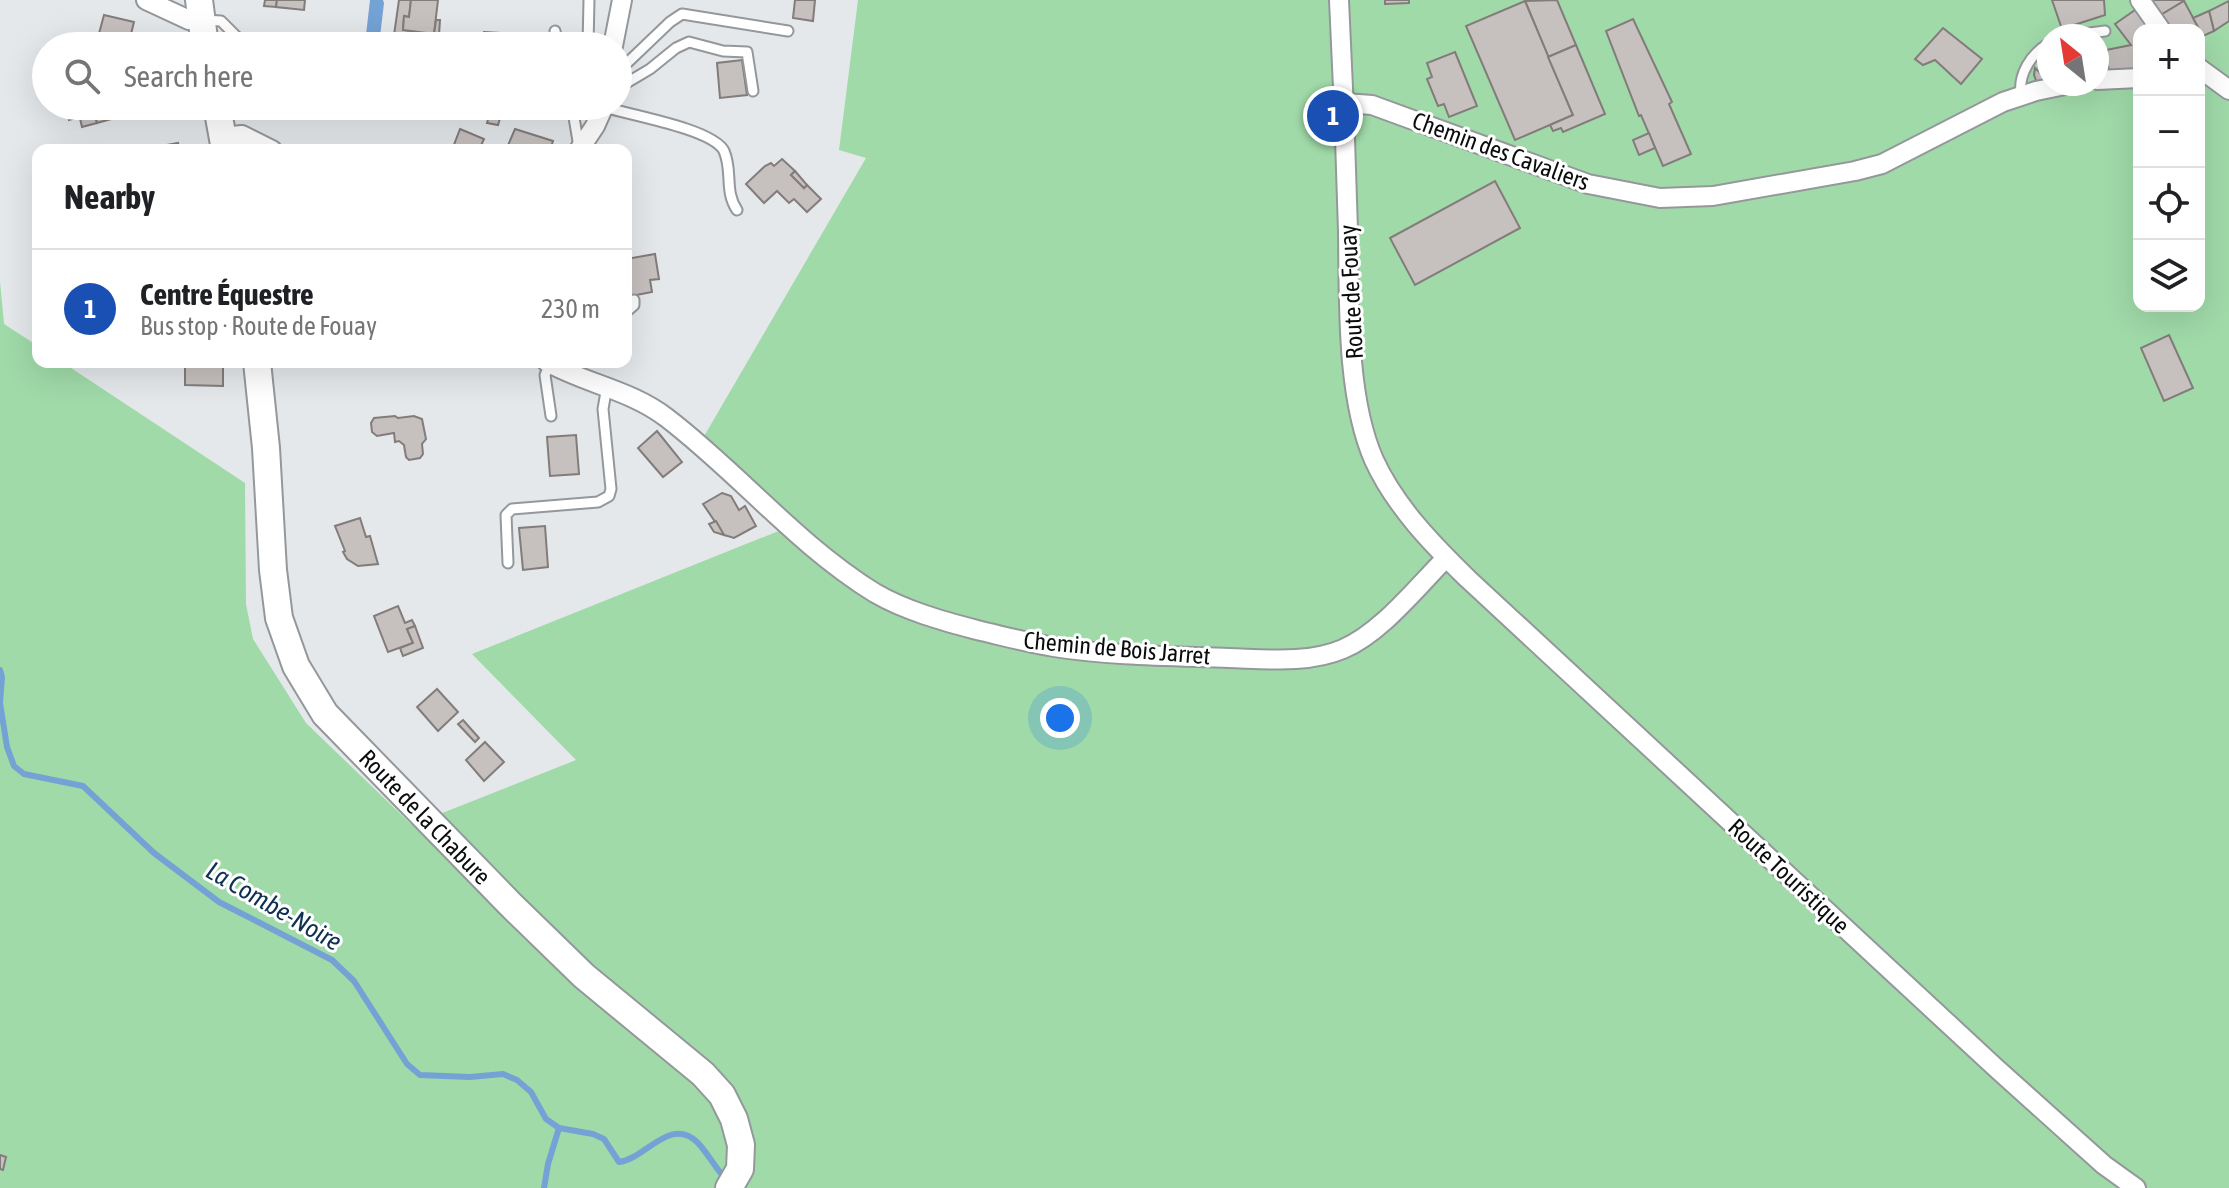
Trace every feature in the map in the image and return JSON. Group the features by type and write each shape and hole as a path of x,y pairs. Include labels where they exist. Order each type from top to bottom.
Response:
{"main road":[{"path":"200,10 203,32"},
{"path":"220,120 224,143"},
{"name":"Route de la Chabure","path":"257,368 279,618 296,666 325,714 499,893 584,976 703,1074 722,1095 734,1119 741,1145 740,1169 729,1188"}],"street":[{"path":"146,0 189,20 200,10"},
{"path":"616,32 622,0"},
{"name":"Route de Fouay","path":"1339,0 1345,103 1349,287 1355,374 1363,425 1386,484 1446,558"},
{"path":"2140,0 2157,24"},
{"path":"2205,77 2229,90"},
{"path":"2109,79 2133,78"},
{"name":"Chemin des Cavaliers","path":"1345,103 1372,105 1588,184 1660,198 1713,196 1882,164 1980,113 2037,91"},
{"path":"582,144 594,120"},
{"path":"224,143 242,135 260,144"},
{"name":"Chemin de Bois Jarret","path":"561,368 638,399 665,416 785,525 877,594 950,623 1055,647 1210,657 1285,659 1320,656 1359,641 1446,558"},
{"name":"Route Touristique","path":"1446,558 2126,1185"}],"lane":[{"path":"588,32 589,0"},
{"path":"200,10 221,21 232,32"},
{"path":"632,58 682,14 788,31"},
{"path":"632,80 689,42 723,51 747,52 753,91"},
{"path":"2021,95 2020,83 2026,67 2037,52"},
{"path":"632,116 696,131 714,139 725,153 729,196 737,210"},
{"path":"574,120 578,144"},
{"path":"632,307 634,300"},
{"path":"547,368 551,416"},
{"path":"508,563 504,522 512,509 598,502 609,496 611,489 603,409 607,386"}],"green space":[{"path":"858,0 2229,0 2229,1188 0,1188 0,281 4,324 32,342 32,368 71,368 245,483 246,604 253,639 306,723 412,825 576,760 472,654 796,524 703,438 866,158 839,150"}],"water":[{"path":"370,0 383,0 381,32 366,32"}],"building":[{"path":"265,0 277,0 276,7 264,6"},
{"path":"277,0 305,0 304,10 276,7"},
{"path":"399,0 411,0 409,17 404,16 403,30 418,32 394,32"},
{"path":"411,0 438,0 434,32 403,30 404,16 409,17"},
{"path":"795,0 815,0 813,21 793,18"},
{"path":"1385,0 1409,0 1409,3 1385,4"},
{"path":"1557,0 1576,45 1548,57 1525,1"},
{"path":"2052,0 2104,0 2105,15 2077,24 2060,24"},
{"path":"2150,0 2183,0 2184,1 2159,16"},
{"path":"1525,1 1573,115 1515,140 1466,26"},
{"path":"2184,1 2196,24 2164,24 2159,16"},
{"path":"2229,1 2229,21 2214,31 2209,11"},
{"path":"2135,10 2146,24 2133,24 2133,71 2109,73 2109,49 2131,45 2115,24"},
{"path":"2209,11 2214,31 2205,35 2205,24 2196,24 2193,18"},
{"path":"104,15 134,22 132,32 99,32"},
{"path":"1633,19 1672,102 1669,104 1691,154 1663,166 1639,116 1606,31"},
{"path":"436,20 440,20 439,32 434,32"},
{"path":"1943,28 1982,59 1961,84 1935,60 1923,65 1915,59"},
{"path":"1576,45 1605,114 1563,132 1561,128 1553,131 1550,125 1573,115 1548,57"},
{"path":"1455,52 1477,106 1449,117 1444,104 1438,106 1427,79 1432,77 1427,63"},
{"path":"742,60 747,95 720,98 717,63"},
{"path":"80,120 96,120 97,123 82,127"},
{"path":"488,120 500,120 498,125 487,123"},
{"path":"460,129 484,139 482,144 454,144"},
{"path":"515,129 553,141 552,144 509,144"},
{"path":"1649,133 1655,148 1639,155 1633,140"},
{"path":"782,159 795,171 791,175 821,199 807,212 794,199 789,203 777,191 764,203 746,184 765,166 771,163 774,166"},
{"path":"795,171 807,185 804,188 791,175"},
{"path":"1495,181 1520,228 1415,285 1390,238"},
{"path":"655,254 659,279 650,280 652,292 632,296 632,258"},
{"path":"2169,335 2193,388 2164,401 2141,348"},
{"path":"185,368 223,368 223,386 185,385"},
{"path":"395,416 422,419 426,439 420,458 409,460 404,445 395,442 394,433 377,436 372,432 374,418"},
{"path":"657,431 682,462 663,477 638,448"},
{"path":"576,435 579,474 550,476 547,437"},
{"path":"722,493 731,496 739,510 745,506 756,526 734,538 724,535 703,504"},
{"path":"360,518 366,537 370,536 378,564 358,566 343,552 335,526"},
{"path":"716,521 724,535 714,532 709,524"},
{"path":"545,526 548,567 523,570 519,528"},
{"path":"398,606 405,623 412,620 415,626 407,629 413,643 388,652 374,616"},
{"path":"415,626 423,648 403,656 400,648 413,643 407,629"},
{"path":"437,689 458,712 438,731 417,707"},
{"path":"463,720 479,738 475,742 458,724"},
{"path":"485,742 504,762 484,781 466,760"},
{"path":"0,1155 6,1157 3,1170 0,1169"}],"waterway":[{"name":"La Combe-Noire","path":"0,670 0,703 7,747 14,766 24,774 83,786 154,853 219,902 332,960 354,981 407,1064 420,1075 470,1077 503,1074 517,1080 531,1092 546,1119 559,1128 604,1139 619,1162 667,1136 687,1135 701,1146 724,1177"},
{"path":"544,1188 559,1128"}],"place":[{"name":"Centre Équestre","path":"1333,116"}]}
